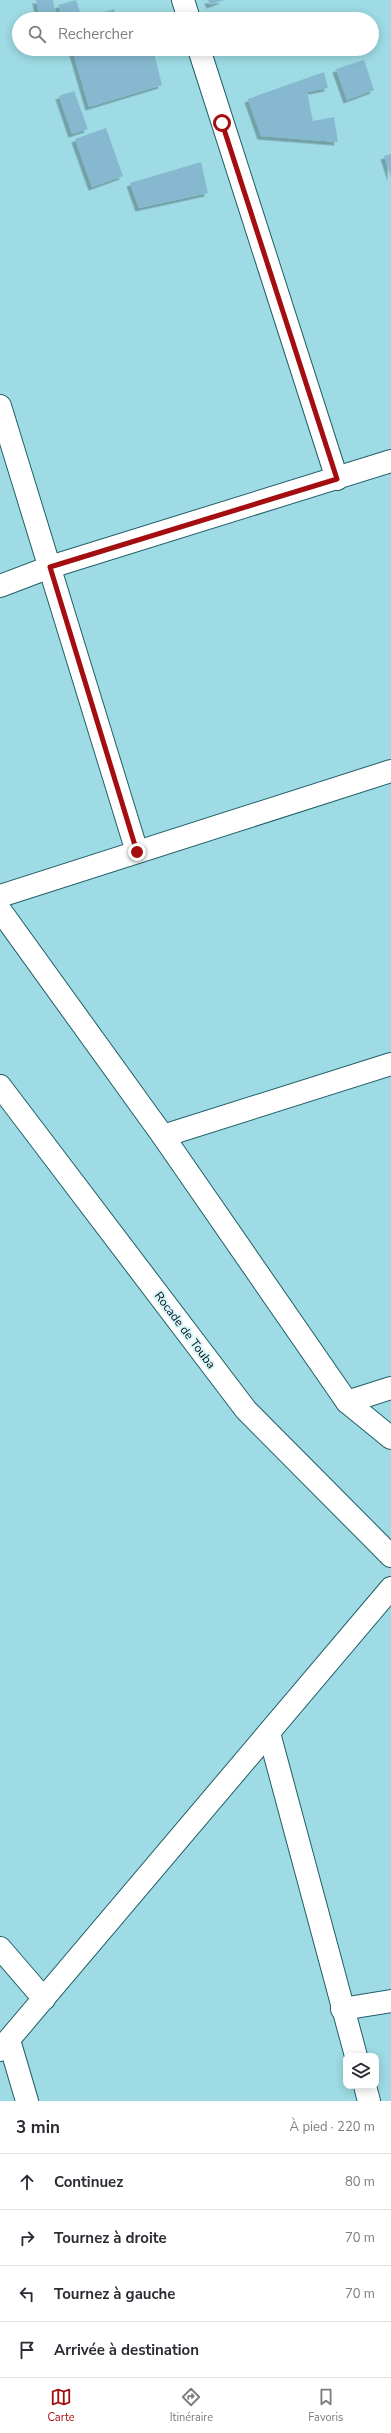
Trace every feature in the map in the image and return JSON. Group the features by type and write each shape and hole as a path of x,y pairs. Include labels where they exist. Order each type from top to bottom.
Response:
{"street":[{"path":"183,0 187,12"},
{"path":"200,56 337,479"},
{"path":"0,406 137,852"},
{"path":"0,586 50,567 391,461"},
{"path":"0,896 391,771"},
{"path":"0,910 163,1136 347,1402 391,1438"},
{"path":"163,1136 391,1064"},
{"name":"Rocade de Touba","path":"1,1089 246,1410 391,1556"},
{"path":"347,1402 391,1388"},
{"path":"27,2101 5,2045 391,1588"},
{"path":"268,1733 355,2053"},
{"path":"0,1948 44,1999"},
{"path":"342,2009 391,2001"},
{"path":"366,2089 370,2101"}],"building":[{"path":"36,0 53,0 55,12 39,12"},
{"path":"76,0 80,12 60,12 58,5"},
{"path":"208,0 224,0 210,5"},
{"path":"114,9 115,12 104,12"},
{"path":"74,56 155,56 162,85 89,107"},
{"path":"364,60 374,90 347,100 336,69"},
{"path":"324,72 328,88 307,92 313,121 334,117 338,142 261,136 248,99"},
{"path":"74,91 88,129 72,134 59,96"},
{"path":"106,128 123,176 92,187 75,139"},
{"path":"391,154 391,177 384,156"},
{"path":"201,162 208,193 139,208 130,183"}],"route":[{"path":"137,852 50,567 337,479 222,123"}]}
